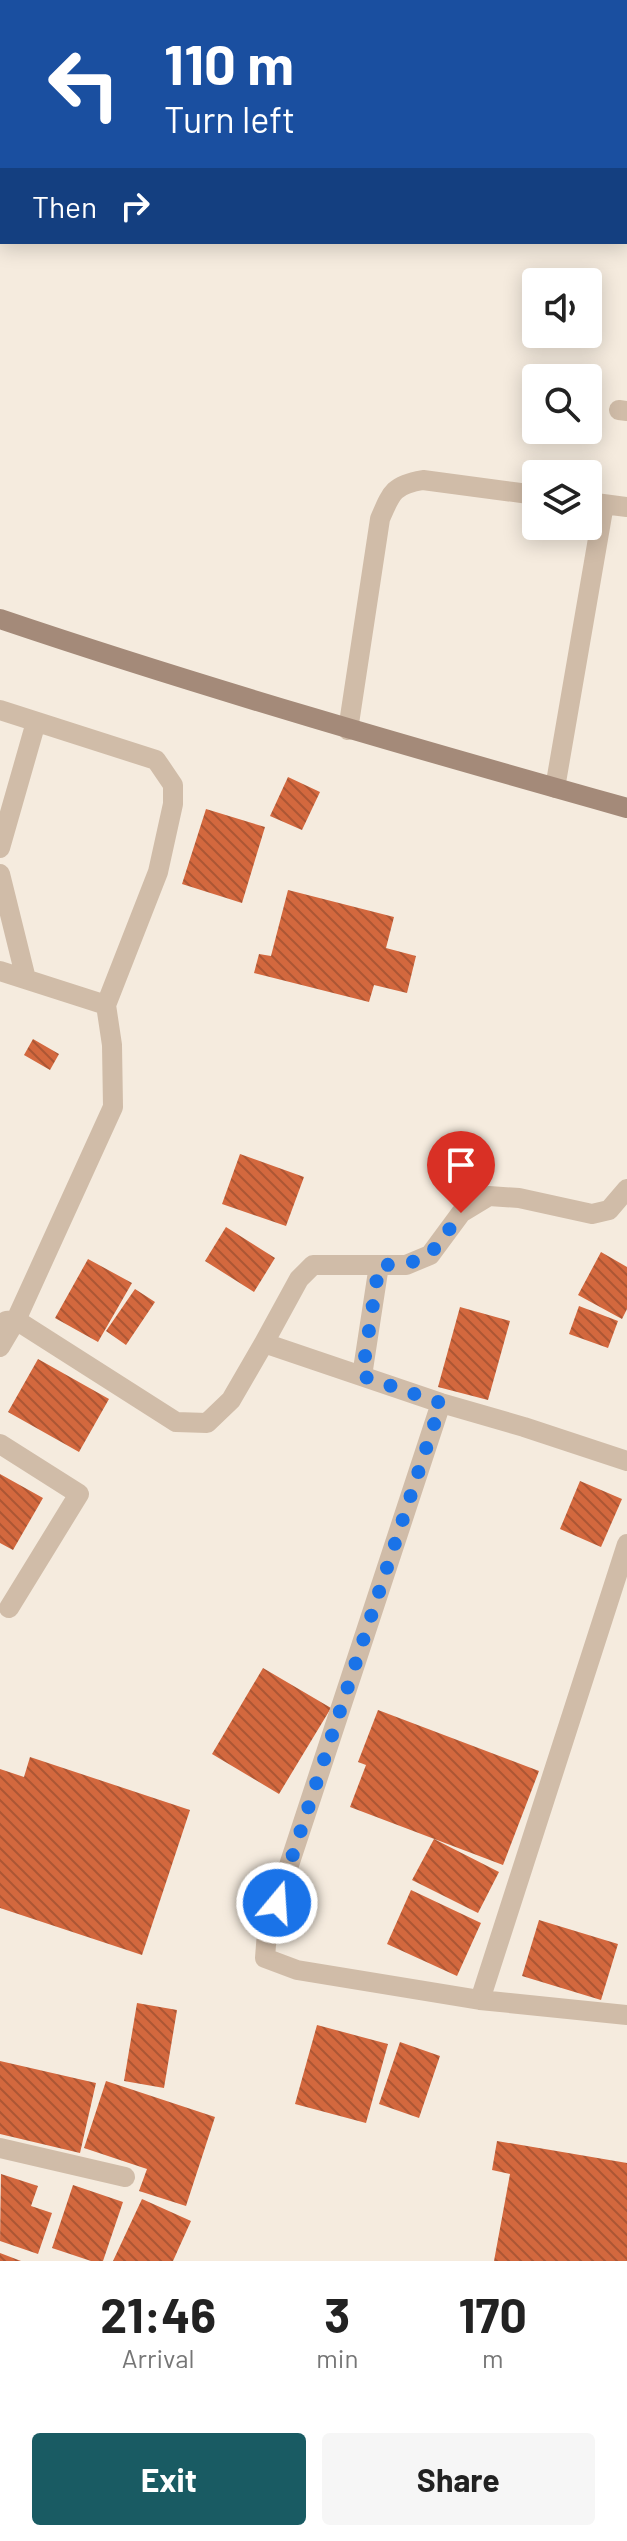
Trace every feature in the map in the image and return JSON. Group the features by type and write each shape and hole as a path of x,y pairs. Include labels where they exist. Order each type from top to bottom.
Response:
{"street":[{"path":"348,730 380,519 391,492 407,483 423,480 522,493"},
{"path":"602,504 627,507"},
{"path":"555,788 591,540"},
{"path":"0,619 348,730 627,808"},
{"path":"0,710 156,760 173,785 173,804 158,872 106,1005 112,1045 113,1107 8,1320 0,1347"},
{"path":"0,848 36,722"},
{"path":"0,874 26,979"},
{"path":"0,971 106,1005"},
{"path":"8,1320 176,1422 207,1423 231,1400 299,1279 313,1265 406,1265 430,1255 461,1213 489,1196 519,1198 592,1214 609,1210 627,1189"},
{"path":"362,1376 379,1265"},
{"path":"264,1343 627,1461"},
{"path":"441,1403 267,1932 265,1958 297,1970 480,2000 627,2015"},
{"path":"0,1444 79,1494 9,1608"},
{"path":"480,2000 627,1544"},
{"path":"0,2148 125,2177"}],"building":[{"path":"288,777 320,792 302,830 270,816"},
{"path":"206,809 265,827 242,903 182,884"},
{"path":"288,890 394,917 386,948 416,956 407,993 374,985 369,1002 254,973 259,954 271,956"},
{"path":"33,1039 59,1054 50,1070 24,1055"},
{"path":"240,1154 304,1177 286,1226 222,1204"},
{"path":"226,1227 275,1258 254,1292 205,1261"},
{"path":"601,1252 627,1267 627,1309 622,1319 578,1295"},
{"path":"88,1259 132,1283 98,1342 55,1318"},
{"path":"135,1289 155,1302 126,1345 106,1331"},
{"path":"579,1306 618,1321 608,1348 569,1334"},
{"path":"460,1307 510,1321 488,1400 438,1387"},
{"path":"38,1359 109,1399 79,1452 8,1412"},
{"path":"0,1474 43,1498 13,1550 0,1543"},
{"path":"580,1481 622,1499 601,1547 560,1529"},
{"path":"263,1668 331,1708 279,1794 212,1754"},
{"path":"378,1710 539,1771 503,1865 350,1807 366,1765 358,1762"},
{"path":"30,1757 190,1810 142,1955 0,1908 0,1769 24,1777"},
{"path":"434,1839 499,1872 478,1913 412,1880"},
{"path":"411,1890 481,1923 457,1976 387,1944"},
{"path":"539,1920 618,1944 601,2000 522,1976"},
{"path":"137,2003 177,2010 164,2088 124,2081"},
{"path":"317,2025 388,2044 366,2123 295,2104"},
{"path":"400,2042 440,2056 419,2118 379,2104"},
{"path":"0,2061 96,2083 80,2153 0,2134"},
{"path":"106,2081 215,2117 186,2206 139,2191 147,2169 84,2148"},
{"path":"497,2141 627,2163 627,2261 494,2261 510,2174 492,2170"},
{"path":"1,2174 38,2186 31,2206 52,2213 38,2254 0,2241"},
{"path":"73,2185 123,2202 103,2261 91,2261 52,2248"},
{"path":"142,2199 191,2221 173,2261 113,2261"},
{"path":"0,2253 21,2261 0,2261"}],"route":[{"path":"277,1903 441,1403 362,1376 379,1265 406,1265 430,1255 461,1213"}]}
